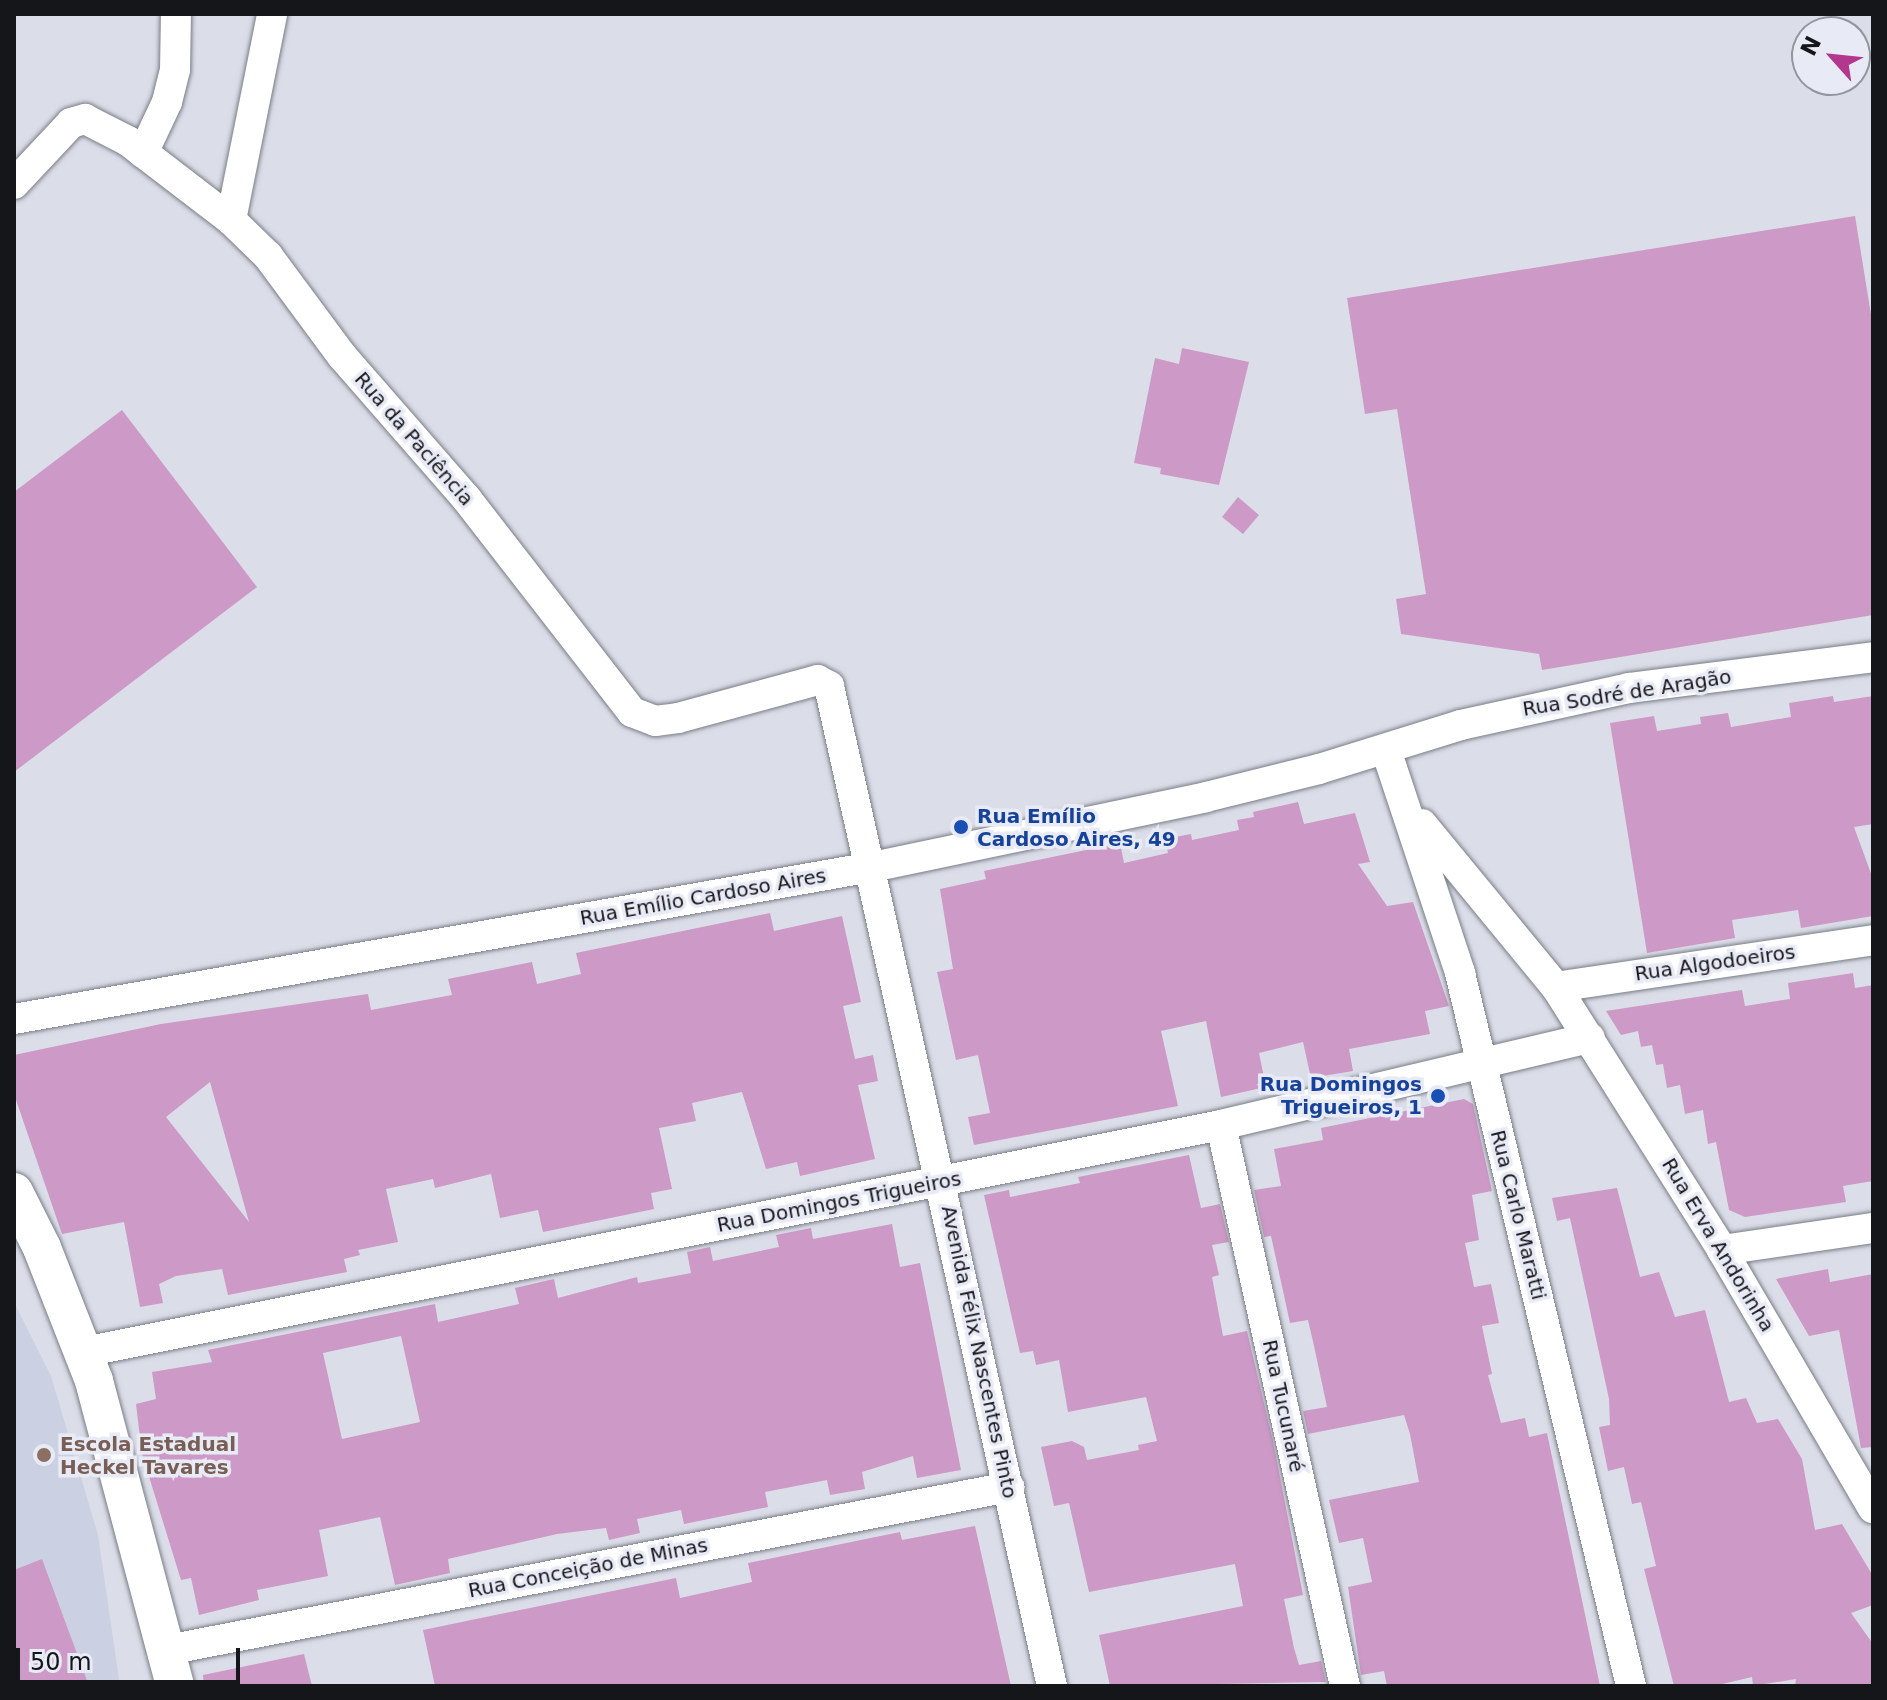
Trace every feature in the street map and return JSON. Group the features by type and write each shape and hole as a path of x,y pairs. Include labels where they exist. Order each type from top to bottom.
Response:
{"main road":[{"path":"14,1192 84,1352 171,1668"}],"street":[{"path":"143,153 167,102 175,70 176,14"},
{"path":"231,220 272,14"},
{"name":"Rua da Paciência","path":"14,184 77,119 108,129 231,220 268,256 342,356 466,498 632,712 655,721 678,718 818,680 833,691"},
{"name":"Rua Sodré de Aragão","path":"1386,750 1527,708 1629,688 1873,657"},
{"name":"Avenida Félix Nascentes Pinto","path":"833,691 1052,1686"},
{"name":"Rua Carlo Maratti","path":"1386,750 1410,811 1460,973 1631,1686"},
{"name":"Rua Emílio Cardoso Aires","path":"14,1019 872,867 1206,797 1386,750"},
{"path":"1410,811 1556,987"},
{"name":"Rua Algodoeiros","path":"1556,987 1873,940"},
{"name":"Rua Erva Andorinha","path":"1556,987 1722,1250 1873,1508"},
{"name":"Rua Domingos Trigueiros","path":"84,1352 1221,1125 1590,1038"},
{"name":"Rua Tucunaré","path":"1221,1125 1345,1686"},
{"path":"1722,1250 1873,1228"},
{"name":"Rua Conceição de Minas","path":"171,1668 1009,1487"}],"shaded area":[{"name":"Escola Estadual Heckel Tavares","path":"14,1302 51,1376 98,1535 120,1686 14,1686"}],"building":[{"path":"1855,216 1873,327 1873,615 1542,670 1539,654 1401,634 1396,599 1426,594 1397,409 1365,414 1347,298"},
{"path":"1182,348 1249,362 1219,485 1160,474 1161,468 1134,463 1155,358 1179,364"},
{"path":"122,410 257,587 14,772 14,492"},
{"path":"1238,497 1259,515 1243,534 1222,517"},
{"path":"1833,696 1834,702 1873,696 1873,824 1854,827 1873,879 1873,916 1801,928 1798,910 1732,920 1735,938 1647,953 1610,723 1654,716 1657,731 1701,724 1700,717 1728,713 1731,727 1791,717 1789,703"},
{"path":"1298,802 1304,824 1355,813 1370,862 1358,864 1387,906 1413,902 1449,1006 1425,1011 1430,1034 1349,1049 1353,1071 1311,1078 1303,1042 1259,1053 1266,1087 1221,1097 1206,1021 1161,1031 1178,1106 974,1145 968,1117 990,1113 978,1055 956,1060 937,972 953,969 940,889 986,879 984,871 1120,843 1124,863 1168,853 1165,839 1191,834 1192,840 1239,830 1237,820 1254,817 1253,812"},
{"path":"770,913 774,931 842,916 861,1002 843,1006 855,1059 873,1055 878,1081 858,1085 875,1159 800,1176 797,1162 766,1169 742,1092 692,1103 696,1121 659,1128 672,1189 651,1193 654,1209 543,1232 538,1210 500,1218 491,1174 435,1188 433,1179 386,1189 398,1242 358,1250 360,1255 344,1259 347,1272 228,1295 222,1269 176,1276 159,1284 163,1303 140,1307 124,1222 62,1234 14,1094 14,1055 161,1024 368,994 371,1010 452,995 448,979 532,962 537,984 581,974 576,953","holes":["210,1082 249,1222 166,1117"]},
{"path":"1853,973 1855,988 1873,985 1873,1181 1843,1186 1846,1202 1745,1217 1729,1210 1716,1142 1708,1144 1703,1110 1685,1114 1680,1085 1667,1088 1663,1064 1656,1065 1652,1045 1641,1047 1638,1031 1621,1035 1606,1011 1742,990 1745,1006 1790,999 1788,983"},
{"path":"1464,1099 1473,1104 1492,1191 1472,1195 1479,1240 1465,1243 1474,1287 1491,1284 1499,1323 1482,1326 1492,1374 1488,1375 1501,1423 1525,1418 1529,1437 1547,1433 1600,1686 1387,1686 1384,1671 1361,1675 1348,1587 1372,1582 1363,1538 1339,1543 1329,1500 1419,1482 1410,1434 1404,1415 1308,1434 1303,1411 1327,1407 1314,1346 1308,1320 1290,1323 1271,1236 1264,1237 1254,1190 1281,1186 1274,1149 1323,1140 1321,1128"},
{"path":"1189,1155 1201,1208 1220,1204 1229,1242 1212,1245 1219,1275 1212,1277 1223,1336 1247,1331 1273,1441 1303,1595 1284,1599 1294,1648 1299,1665 1321,1661 1326,1682 1110,1686 1099,1635 1243,1606 1235,1564 1089,1592 1069,1503 1054,1506 1041,1447 1072,1441 1084,1447 1087,1460 1139,1450 1138,1445 1157,1441 1146,1397 1068,1412 1059,1360 1036,1365 1033,1351 1020,1353 984,1195 1009,1190 1010,1197 1080,1183 1078,1177"},
{"path":"1617,1188 1640,1277 1659,1272 1675,1317 1705,1310 1729,1402 1746,1398 1757,1423 1778,1419 1802,1459 1815,1530 1842,1524 1873,1576 1873,1605 1851,1613 1873,1644 1873,1686 1795,1686 1796,1679 1753,1686 1752,1677 1714,1686 1674,1686 1644,1569 1656,1566 1641,1502 1632,1504 1624,1467 1608,1471 1599,1427 1610,1425 1609,1399 1570,1218 1557,1221 1552,1198"},
{"path":"892,1224 900,1267 920,1263 961,1470 917,1478 913,1456 862,1472 865,1489 830,1495 827,1480 765,1492 768,1507 684,1524 681,1510 637,1519 640,1533 609,1540 606,1528 557,1534 448,1559 450,1573 395,1585 380,1517 319,1530 328,1576 257,1590 259,1600 199,1615 191,1578 181,1580 142,1454 136,1404 156,1399 152,1372 212,1362 208,1350 435,1304 438,1322 519,1304 515,1288 554,1279 558,1298 637,1277 638,1283 691,1273 687,1252 710,1247 713,1261 779,1247 776,1235 811,1228 813,1239","holes":["401,1336 420,1422 342,1439 323,1353"]},
{"path":"1828,1269 1830,1282 1873,1274 1873,1447 1861,1448 1839,1330 1809,1336 1776,1279"},
{"path":"975,1526 1011,1686 435,1686 423,1630 676,1578 680,1598 752,1582 748,1563 900,1532 902,1540"},
{"path":"42,1559 89,1686 14,1686 14,1570"},
{"path":"304,1654 312,1686 204,1686 203,1675"}],"place":[{"name":"Rua Emílio Cardoso Aires, 49","path":"961,827"},
{"name":"Rua Domingos Trigueiros, 1","path":"1438,1096"},
{"name":"Escola Estadual Heckel Tavares","path":"44,1455"}]}
